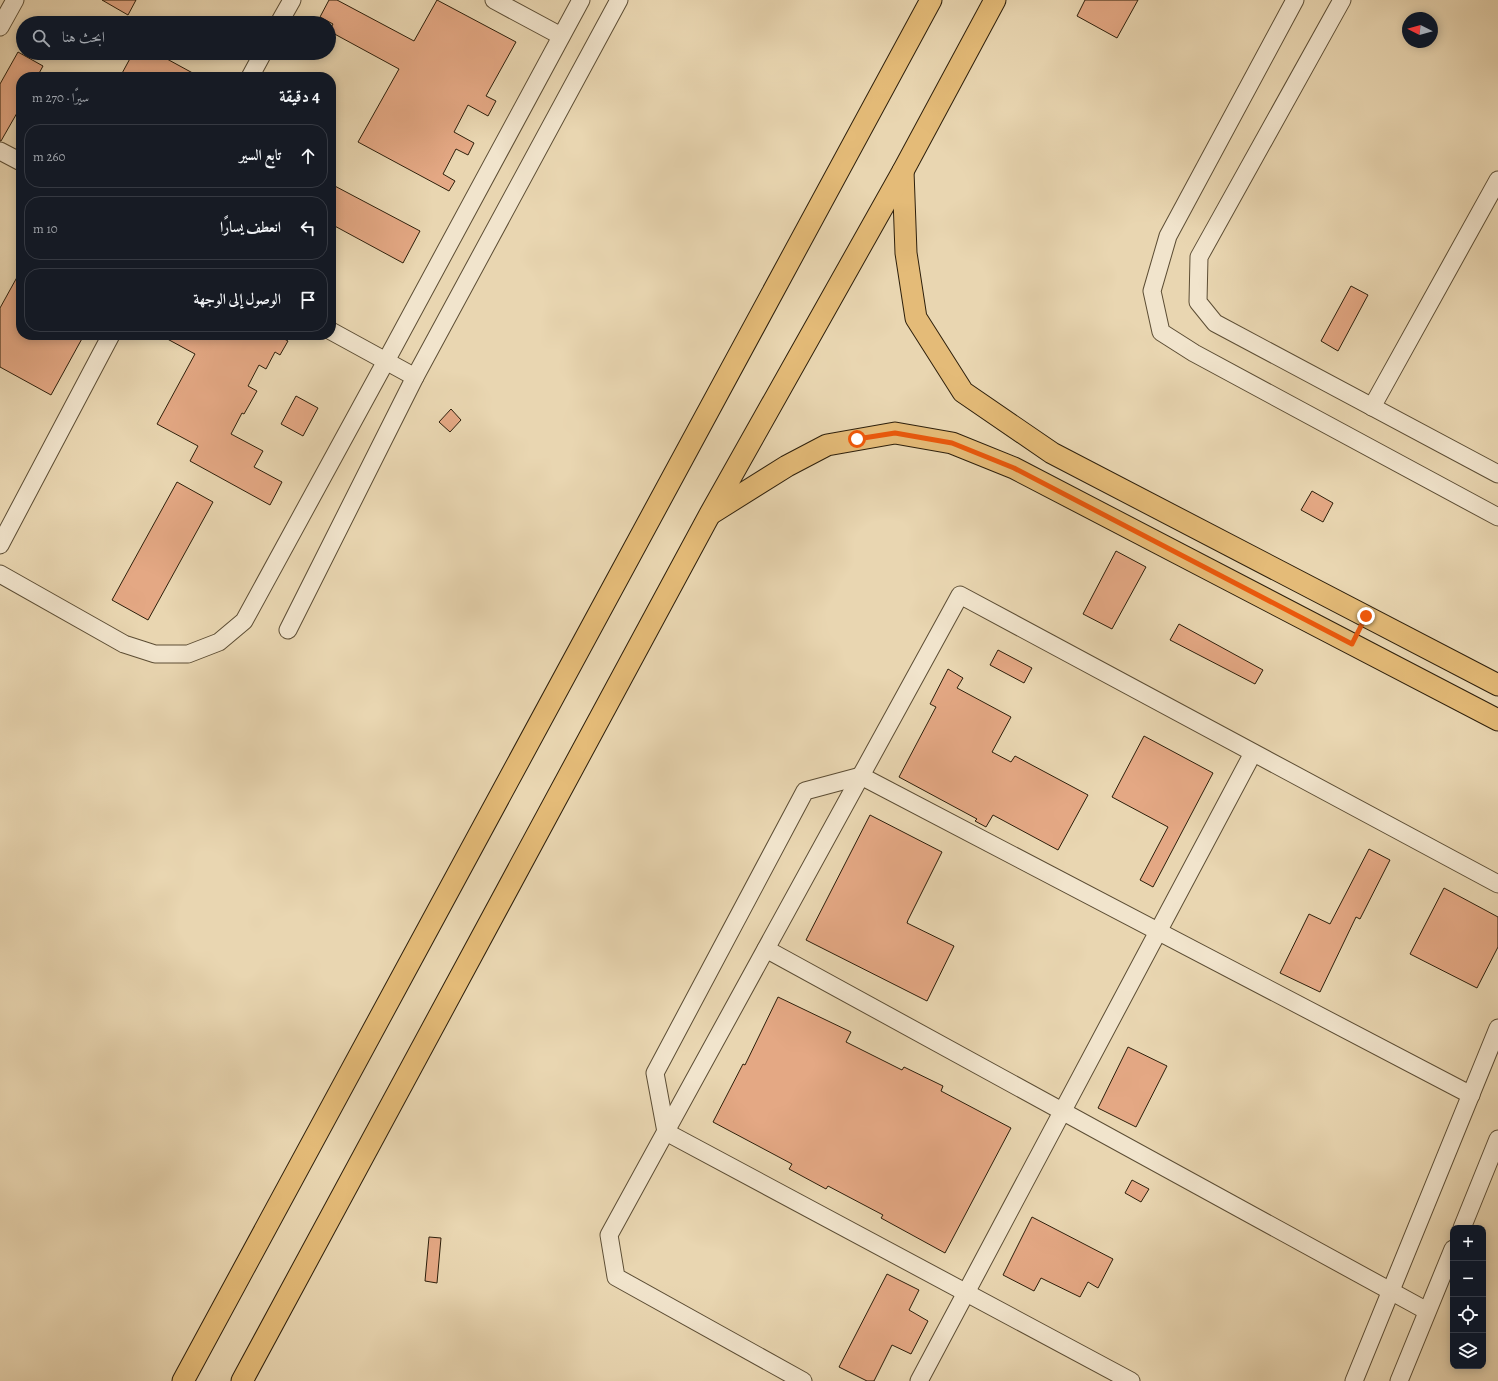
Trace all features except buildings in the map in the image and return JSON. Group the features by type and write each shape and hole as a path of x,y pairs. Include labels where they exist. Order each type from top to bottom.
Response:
{"main road":[{"path":"182,1381 931,0"},
{"path":"242,1381 710,514 903,170 995,0"},
{"path":"903,170 906,253 916,318 963,392 1052,453 1498,684"},
{"path":"710,514 787,466 827,445 895,433 952,443 1014,468 1498,720"},
{"path":"1352,644 1366,616"}],"street":[{"path":"0,27 15,0"},
{"path":"283,16 292,0"},
{"path":"494,0 561,36"},
{"path":"0,574 124,644 155,654 188,654 219,642 244,621 581,0"},
{"path":"288,630 414,376 619,0"},
{"path":"1295,0 1168,236 1152,291 1161,332 1194,353 1498,517"},
{"path":"1342,0 1199,257 1198,302 1215,323 1498,474"},
{"path":"253,72 259,60"},
{"path":"0,150 16,159"},
{"path":"1372,407 1498,180"},
{"path":"336,334 414,376"},
{"path":"0,545 108,340"},
{"path":"803,1381 616,1277 609,1235 960,595 1498,884"},
{"path":"919,1381 1253,753"},
{"path":"666,1132 655,1073 805,791 861,776 1470,1095"},
{"path":"766,949 1427,1311"},
{"path":"1354,1381 1498,1028"},
{"path":"666,1132 1131,1381"},
{"path":"1463,1225 1498,1139"},
{"path":"1399,1381 1450,1256"}],"route":[{"path":"857,439 895,433 952,443 1014,468 1352,644 1366,616"}]}
